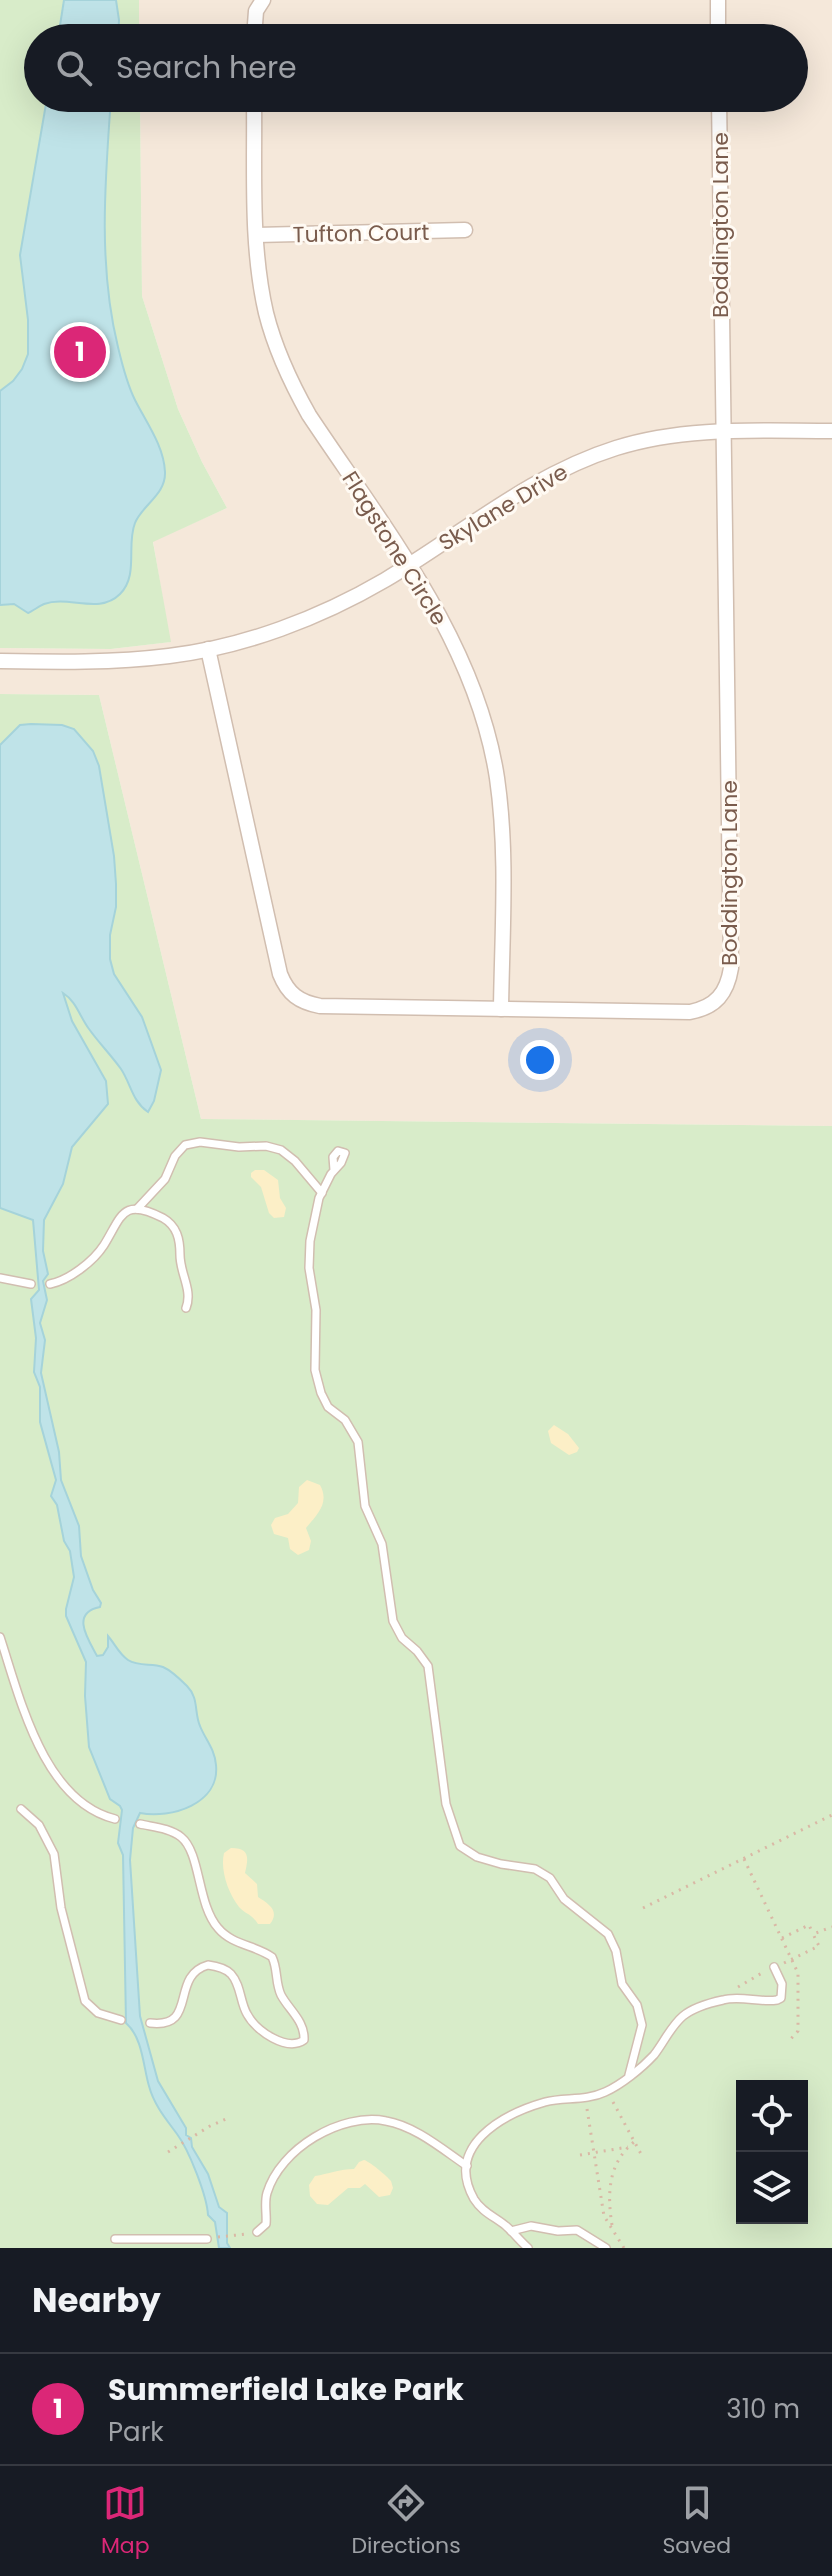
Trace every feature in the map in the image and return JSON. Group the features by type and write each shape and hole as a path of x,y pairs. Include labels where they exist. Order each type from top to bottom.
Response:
{"street":[{"path":"255,24 256,11 263,0"},
{"path":"718,0 718,24"},
{"name":"Flagstone Circle","path":"254,112 259,273 266,312 285,369 309,415 409,565 444,625 473,687 487,731 497,777 503,848 501,1009"},
{"name":"Boddington Lane","path":"208,649 280,974 293,996 306,1004 320,1006 690,1012 713,1004 722,995 731,968 719,112"},
{"name":"Tufton Court","path":"256,235 465,230"},
{"name":"Skylane Drive","path":"0,661 109,661 172,656 263,634 341,603 409,565 541,480 618,447 659,437 723,432 832,431"}],"lane":[{"path":"137,1209 165,1179 175,1156 185,1145 200,1142 239,1147 266,1146 281,1150 295,1161 322,1193"},
{"path":"334,1170 322,1193 310,1241 309,1268 316,1310 315,1370 328,1407 345,1420 358,1442 365,1506 382,1544 393,1621 402,1638 428,1666 446,1804 460,1846 477,1857 535,1869 550,1878 564,1899 608,1934 616,1951 622,1984 637,2005 642,2025 629,2075"},
{"path":"50,1284 64,1279 91,1260 105,1243 118,1218 137,1209 168,1221 177,1232 181,1273 189,1295 186,1308"},
{"path":"0,1278 31,1284"},
{"path":"0,1637 31,1729 53,1770 89,1809 115,1819"},
{"path":"21,1809 39,1825 54,1854 61,1908 85,2001 98,2013 121,2020"},
{"path":"140,1824 174,1833 186,1843 212,1921 227,1937 272,1957 282,1997 300,2022 305,2035 300,2043 288,2044 254,2025 230,1973 208,1965 196,1970 186,1983 183,2004 175,2018 162,2024 150,2023"},
{"path":"528,2248 483,2211 470,2189 467,2166 482,2133 506,2117 547,2101 608,2091 652,2056 681,2017 697,2008 727,1998 781,1998 782,1988 774,1967"},
{"path":"257,2232 266,2224 267,2192 286,2161 317,2135 342,2124 375,2119 403,2125 467,2166"},
{"path":"511,2231 531,2226 558,2231 577,2230 606,2248"},
{"path":"115,2239 207,2239"}],"path":[{"path":"643,1908 832,1815"},
{"path":"744,1859 798,1973 798,2031 789,2041"},
{"path":"782,1938 809,1925 813,1934"},
{"path":"608,2091 641,2154"},
{"path":"585,2097 604,2216 624,2248"},
{"path":"168,2152 228,2118"},
{"path":"613,2229 611,2174 617,2160 634,2142"},
{"path":"580,2155 628,2146"},
{"path":"207,2239 257,2232"}],"shaded area":[{"path":"139,0 832,0 832,1126 201,1119 99,695 0,694 0,648 111,649 170,642 153,541 227,508 178,409 142,296 140,112 808,112 808,24 139,24"}],"green space":[{"path":"0,0 139,0 139,24 24,24 24,112 140,112 142,296 178,409 227,508 153,542 171,642 111,649 0,648"},
{"path":"0,694 99,695 201,1119 832,1126 832,2248 0,2248"}],"sand":[{"path":"255,1170 264,1170 278,1180 280,1198 286,1208 284,1217 274,1218 269,1213 261,1187 251,1177"},
{"path":"554,1425 568,1434 579,1448 577,1452 569,1455 551,1443 548,1431"},
{"path":"307,1480 320,1485 324,1497 321,1508 306,1528 311,1541 309,1550 298,1555 290,1549 288,1538 274,1534 271,1525 275,1518 288,1514 298,1503 299,1487"},
{"path":"231,1848 242,1850 247,1855 245,1873 257,1884 258,1897 273,1912 270,1924 258,1924 231,1895 223,1867 224,1853"},
{"path":"364,2160 391,2181 393,2188 390,2195 379,2197 365,2184 360,2188 348,2188 328,2205 317,2204 310,2196 309,2185 315,2176 354,2169"}],"water":[{"path":"64,0 116,0 119,24 60,24"},
{"path":"45,112 110,112 105,255 112,316 127,381 164,462 164,480 135,523 131,569 120,594 103,603 44,604 28,613 14,604 0,605 0,391 13,381 28,354 28,320 20,255"},
{"path":"20,725 62,725 74,729 93,751 99,766 116,884 110,959 114,974 142,1017 161,1070 154,1101 148,1112 135,1098 121,1069 63,993 72,1021 106,1081 108,1104 72,1147 63,1184 44,1220 43,1251 48,1274 43,1281 47,1300 40,1323 45,1340 41,1373 59,1452 61,1480 79,1526 81,1556 101,1603 83,1621 86,1635 97,1656 103,1655 108,1647 108,1636 128,1660 163,1667 185,1684 193,1695 198,1721 215,1759 215,1779 202,1799 166,1814 140,1813 133,1828 130,1860 140,2016 158,2081 186,2128 186,2135 191,2138 192,2147 208,2174 219,2207 227,2213 227,2243 230,2248 219,2248 215,2222 208,2215 192,2162 154,2099 139,2044 126,2023 123,1855 118,1843 122,1810 110,1799 89,1747 86,1662 66,1616 74,1577 57,1505 51,1496 56,1480 40,1422 40,1387 34,1372 36,1338 31,1299 39,1290 33,1220 0,1208 0,745"}],"place":[{"name":"Summerfield Lake Park","path":"80,352"}]}
